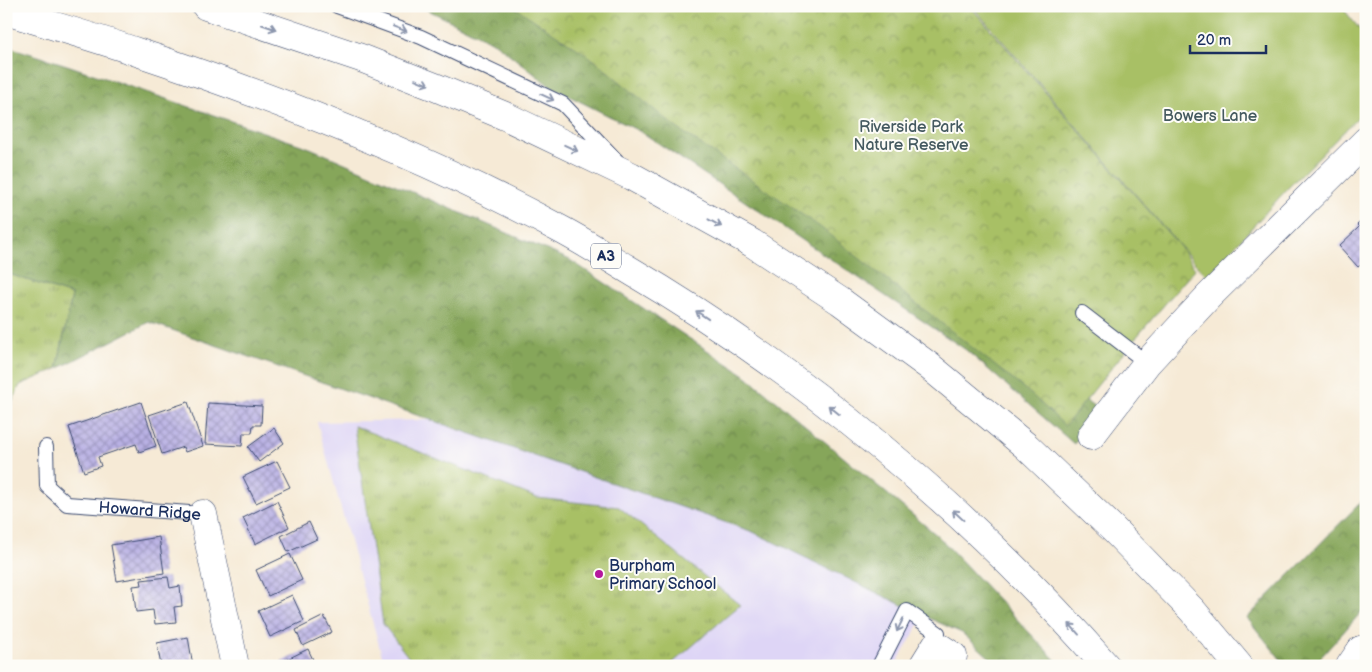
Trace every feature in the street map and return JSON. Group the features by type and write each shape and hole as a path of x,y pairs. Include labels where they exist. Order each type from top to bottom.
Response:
{"main road":[{"path":"206,6 361,58 505,116 631,176 752,243 840,301 929,366 1026,446 1113,529 1192,610 1239,666"},
{"name":"A3","path":"6,11 137,51 270,98 359,134 445,172 560,229 670,294 752,348 832,408 922,482 1000,554 1072,626 1106,666"},
{"path":"1091,436 1147,363 1209,296 1366,141"},
{"name":"Howard Ridge","path":"203,514 234,666"}],"lane":[{"path":"337,6 421,37 563,104 631,176"},
{"path":"1082,313 1147,363"},
{"name":"Howard Ridge","path":"46,447 47,486 67,504 203,514"},
{"path":"880,666 907,611 938,633 937,656"}],"shaded area":[{"name":"Burpham Primary School","path":"433,420 753,532 924,616 895,666 371,666 382,656 317,422"}],"green space":[{"path":"418,6 612,6 1016,347 1099,410 1074,444 966,350 643,133 551,87 495,43"},
{"name":"Riverside Park Nature Reserve","path":"511,6 970,6 1183,250 1195,269 1134,340 1065,426 1032,395 820,227 674,126 590,57"},
{"name":"Bowers Lane","path":"972,6 1341,6 1366,37 1366,109 1288,188 1207,277"},
{"path":"6,46 310,148 570,260 745,375 939,537 1061,666 999,666 962,633 753,532 149,322 57,369 72,295 6,273"},
{"path":"6,273 72,295 57,369 20,385 6,416"},
{"path":"354,426 537,498 619,507 740,605 669,666 415,666 383,624"},
{"path":"1366,497 1366,607 1313,666 1286,666 1247,618"}],"building":[{"path":"1366,217 1366,261 1358,267 1339,246 1359,227 1357,225"},
{"path":"141,402 156,446 139,452 136,444 98,457 101,466 84,472 69,427"},
{"path":"188,402 203,446 185,452 183,447 162,454 149,415"},
{"path":"208,403 262,406 261,425 253,425 252,433 243,433 242,446 205,444"},
{"path":"274,428 284,443 259,462 248,447"},
{"path":"277,461 290,487 256,503 243,477"},
{"path":"277,501 289,527 255,544 243,518"},
{"path":"309,522 317,539 288,552 281,536"},
{"path":"159,537 164,573 117,581 111,545"},
{"path":"290,554 302,580 268,596 256,570"},
{"path":"168,577 170,588 180,586 182,606 174,607 176,622 155,624 153,610 136,612 133,586 142,585 141,580"},
{"path":"292,595 304,621 270,637 258,611"},
{"path":"324,616 332,632 303,646 296,630"},
{"path":"188,637 193,666 161,666 157,643"},
{"path":"308,649 316,666 273,666"}],"place":[{"name":"Burpham Primary School","path":"599,574"}]}
